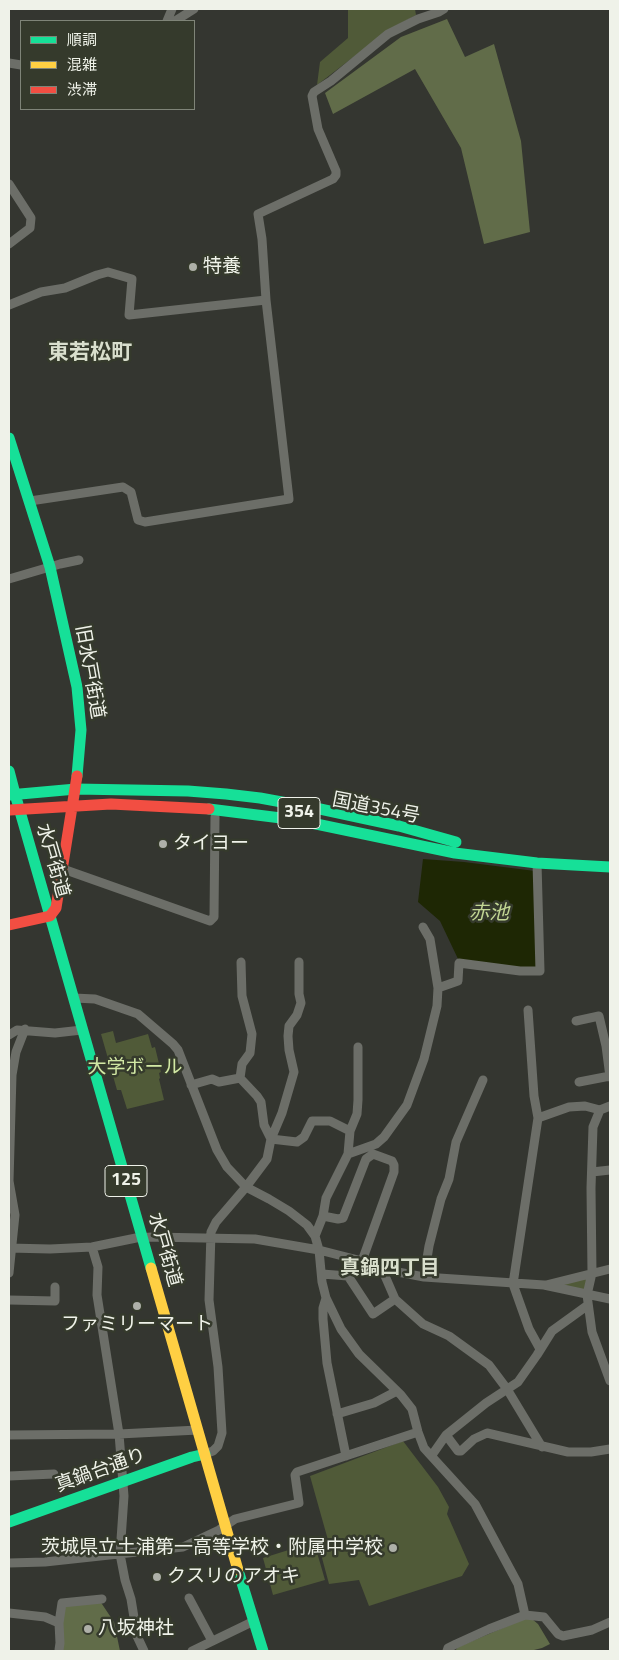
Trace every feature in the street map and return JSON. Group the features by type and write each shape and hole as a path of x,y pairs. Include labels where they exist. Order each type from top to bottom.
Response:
{"main road":[{"name":"旧水戸街道","path":"9,438 50,567 77,687 81,718 80,754 76,789 56,908 50,916"},
{"name":"水戸街道","path":"9,771 14,804 40,880 225,1526 263,1651"},
{"path":"14,804 76,789 188,791 260,798 320,808 399,826 455,847"},
{"name":"国道354号","path":"14,804 90,796 141,801 274,816 537,863 610,867"},
{"path":"14,804 72,813 174,814 262,822 395,848 455,847"},
{"path":"9,817 14,804"},
{"name":"国道354号","path":"455,847 610,857"},
{"path":"40,880 48,886 60,884"},
{"path":"9,925 50,916"},
{"name":"真鍋台通り","path":"9,1522 205,1454"}],"street":[{"path":"177,20 194,9"},
{"path":"30,501 123,487 131,492 138,520 146,522 289,499 258,214 333,179 336,175 318,130 312,96 314,92 331,81 388,34 444,9"},
{"path":"9,184 32,218 30,228 9,244"},
{"path":"9,305 41,292 65,288 108,272 132,279 129,315 266,300"},
{"path":"9,579 79,560"},
{"path":"63,869 210,921 214,917 215,817"},
{"path":"438,988 458,980 459,963 540,971 537,863"},
{"path":"348,1154 376,1144 384,1137 407,1105 424,1059 437,1006 438,988 430,938 423,927"},
{"path":"240,1078 242,1064 250,1053 252,1034 242,996 241,962"},
{"path":"205,1454 213,1451 218,1446 222,1433 218,1367 209,1300 211,1232 216,1222 267,1159 271,1139 282,1113 294,1072 288,1036 289,1026 297,1015 301,1003 299,994 299,962"},
{"path":"74,998 95,999 143,1017 178,1050 217,1150 227,1167 246,1187 289,1211 307,1225 316,1236 326,1298 341,1329 360,1354 412,1409 424,1448 475,1504 518,1584 525,1615"},
{"path":"528,1010 534,1096 538,1118 513,1284 529,1329 540,1349"},
{"path":"576,1021 599,1016 606,1046 610,1077 579,1082"},
{"path":"9,1035 17,1030 25,1029 55,1033 82,1030"},
{"path":"9,1273 15,1215 9,1181 12,1075 16,1052 25,1029"},
{"path":"316,1236 323,1216 326,1198 348,1154 350,1131 357,1114 358,1047"},
{"path":"191,1085 212,1079 219,1082 240,1078"},
{"path":"240,1078 261,1102 264,1125 271,1139"},
{"path":"424,1277 429,1246 449,1179 456,1142 483,1080"},
{"path":"538,1118 569,1107 585,1106 600,1110 610,1106"},
{"path":"600,1110 593,1127 592,1274 587,1295 592,1332 610,1381"},
{"path":"271,1139 298,1142 304,1137 312,1121 330,1122 350,1131"},
{"path":"323,1216 343,1218 366,1159 373,1154 392,1161 394,1172 362,1261"},
{"path":"592,1172 610,1170"},
{"path":"11,1248 92,1247 142,1237 164,1236 255,1239 319,1250 362,1261 382,1269 424,1277 544,1285 610,1299"},
{"path":"92,1247 98,1267 97,1295 120,1434 124,1496 120,1554 137,1636 144,1651"},
{"path":"382,1269 395,1299 424,1324 449,1336 489,1365 507,1389 542,1447"},
{"path":"544,1285 610,1269"},
{"path":"322,1274 348,1276 373,1314 395,1299"},
{"path":"9,1300 55,1301 56,1287"},
{"path":"326,1298 323,1308 323,1319 327,1363 346,1456"},
{"path":"432,1456 446,1435 518,1382 552,1331 588,1305"},
{"path":"336,1414 374,1402 397,1391"},
{"path":"9,1435 120,1434 198,1430"},
{"path":"9,1563 45,1562 183,1547 220,1530 234,1520 299,1503 295,1476 297,1472 418,1432"},
{"path":"446,1435 458,1451 474,1439 487,1433 568,1452 610,1449"},
{"path":"9,1476 54,1474"},
{"path":"189,1598 212,1641"},
{"path":"58,1650 62,1603 102,1599"},
{"path":"9,1613 45,1617 60,1622"},
{"path":"447,1651 448,1648 488,1629 525,1615 544,1617 558,1634 563,1636 592,1630 610,1622"},
{"path":"192,1651 254,1621"}],"green space":[{"path":"348,9 415,9 416,15 386,32 317,85 320,62 348,38"},
{"name":"大学ボール","path":"113,1031 116,1043 148,1034 152,1048 155,1047 161,1072 159,1073 159,1079 164,1100 127,1109 121,1090 117,1090 101,1034"},
{"path":"590,1275 586,1293 549,1285"},
{"path":"403,1441 438,1487 449,1507 447,1514 469,1564 462,1576 369,1606 359,1580 329,1584 318,1543 328,1540 310,1476"},
{"path":"314,1542 325,1580 273,1595 263,1558"}],"shaded area":[{"path":"447,19 465,57 494,44 521,141 530,232 484,244 461,148 415,69 333,114 325,93 401,37"},
{"path":"100,1601 114,1622 120,1651 60,1651 64,1606"},
{"path":"524,1619 532,1619 538,1624 550,1644 530,1651 455,1651 458,1647"}],"water":[{"name":"赤池","path":"423,859 535,871 539,970 459,961 440,921 418,902"}],"traffic: fast":[{"path":"9,438 50,567 77,687 81,730 77,776"},
{"path":"9,771 15,794"},
{"path":"9,795 76,789 188,791 226,794 320,809 399,826 456,842"},
{"path":"15,794 151,1268"},
{"path":"209,809 297,820 455,853 537,863 610,867"},
{"path":"9,1522 205,1454"},
{"path":"238,1570 263,1651"}],"traffic: slow":[{"path":"151,1268 238,1570"}],"traffic: jam":[{"path":"9,925 50,916 56,908 77,776"},
{"path":"10,810 111,804 209,809"}],"place":[{"name":"特養","path":"193,267"},
{"name":"タイヨー","path":"163,844"},
{"name":"ファミリーマート","path":"137,1306"},
{"name":"茨城県立土浦第一高等学校・附属中学校","path":"393,1548"},
{"name":"クスリのアオキ","path":"157,1577"},
{"name":"八坂神社","path":"88,1629"}],"district":[{"name":"東若松町","path":"90,354"},
{"name":"真鍋四丁目","path":"390,1269"}]}
